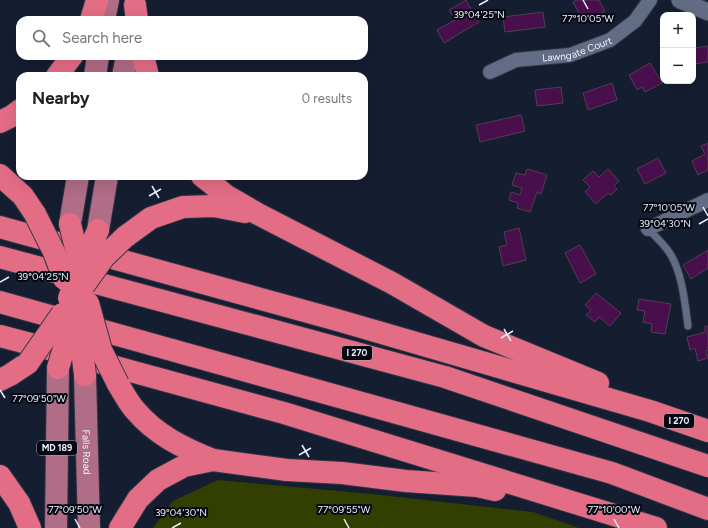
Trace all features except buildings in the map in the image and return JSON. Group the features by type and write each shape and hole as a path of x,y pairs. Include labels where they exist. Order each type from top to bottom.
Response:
{"highway":[{"path":"92,16 97,0"},
{"path":"61,72 69,60"},
{"path":"144,60 147,72"},
{"path":"0,122 16,113"},
{"path":"0,174 23,196 35,214 72,293 118,384 134,410 155,430 184,448 213,460 287,470 342,473 406,481 477,486 650,528"},
{"path":"207,180 227,196 258,214 392,283 484,336 597,382 650,411"},
{"path":"0,380 28,363 72,293 104,257 125,237 151,218 183,207 214,206 258,214"},
{"path":"70,224 72,293 81,342 85,375"},
{"name":"I 270","path":"0,227 337,320 650,411 708,431"},
{"path":"58,368 72,293 98,230"},
{"name":"I 270","path":"0,258 445,377 708,466"},
{"path":"0,302 612,473 708,509"},
{"path":"0,336 284,413 656,528"},
{"path":"120,528 138,499 158,480 184,466 213,460"},
{"path":"0,476 19,503 30,528"}],"main road":[{"path":"105,16 108,0"},
{"path":"96,72 97,60"},
{"path":"124,72 126,60"},
{"path":"70,224 77,180"},
{"path":"98,230 106,180"},
{"name":"MD 189","path":"56,528 58,368"},
{"name":"Falls Road","path":"85,375 89,528"}],"street":[{"name":"Lawngate Court","path":"490,72 516,60 570,55 610,40 635,21 650,0"},
{"path":"680,0 708,12"},
{"path":"648,229 708,200"}],"lane":[{"path":"648,229 669,252 678,269 688,326"}],"green space":[{"path":"218,480 372,494 533,512 579,528 153,528 173,501"}]}
